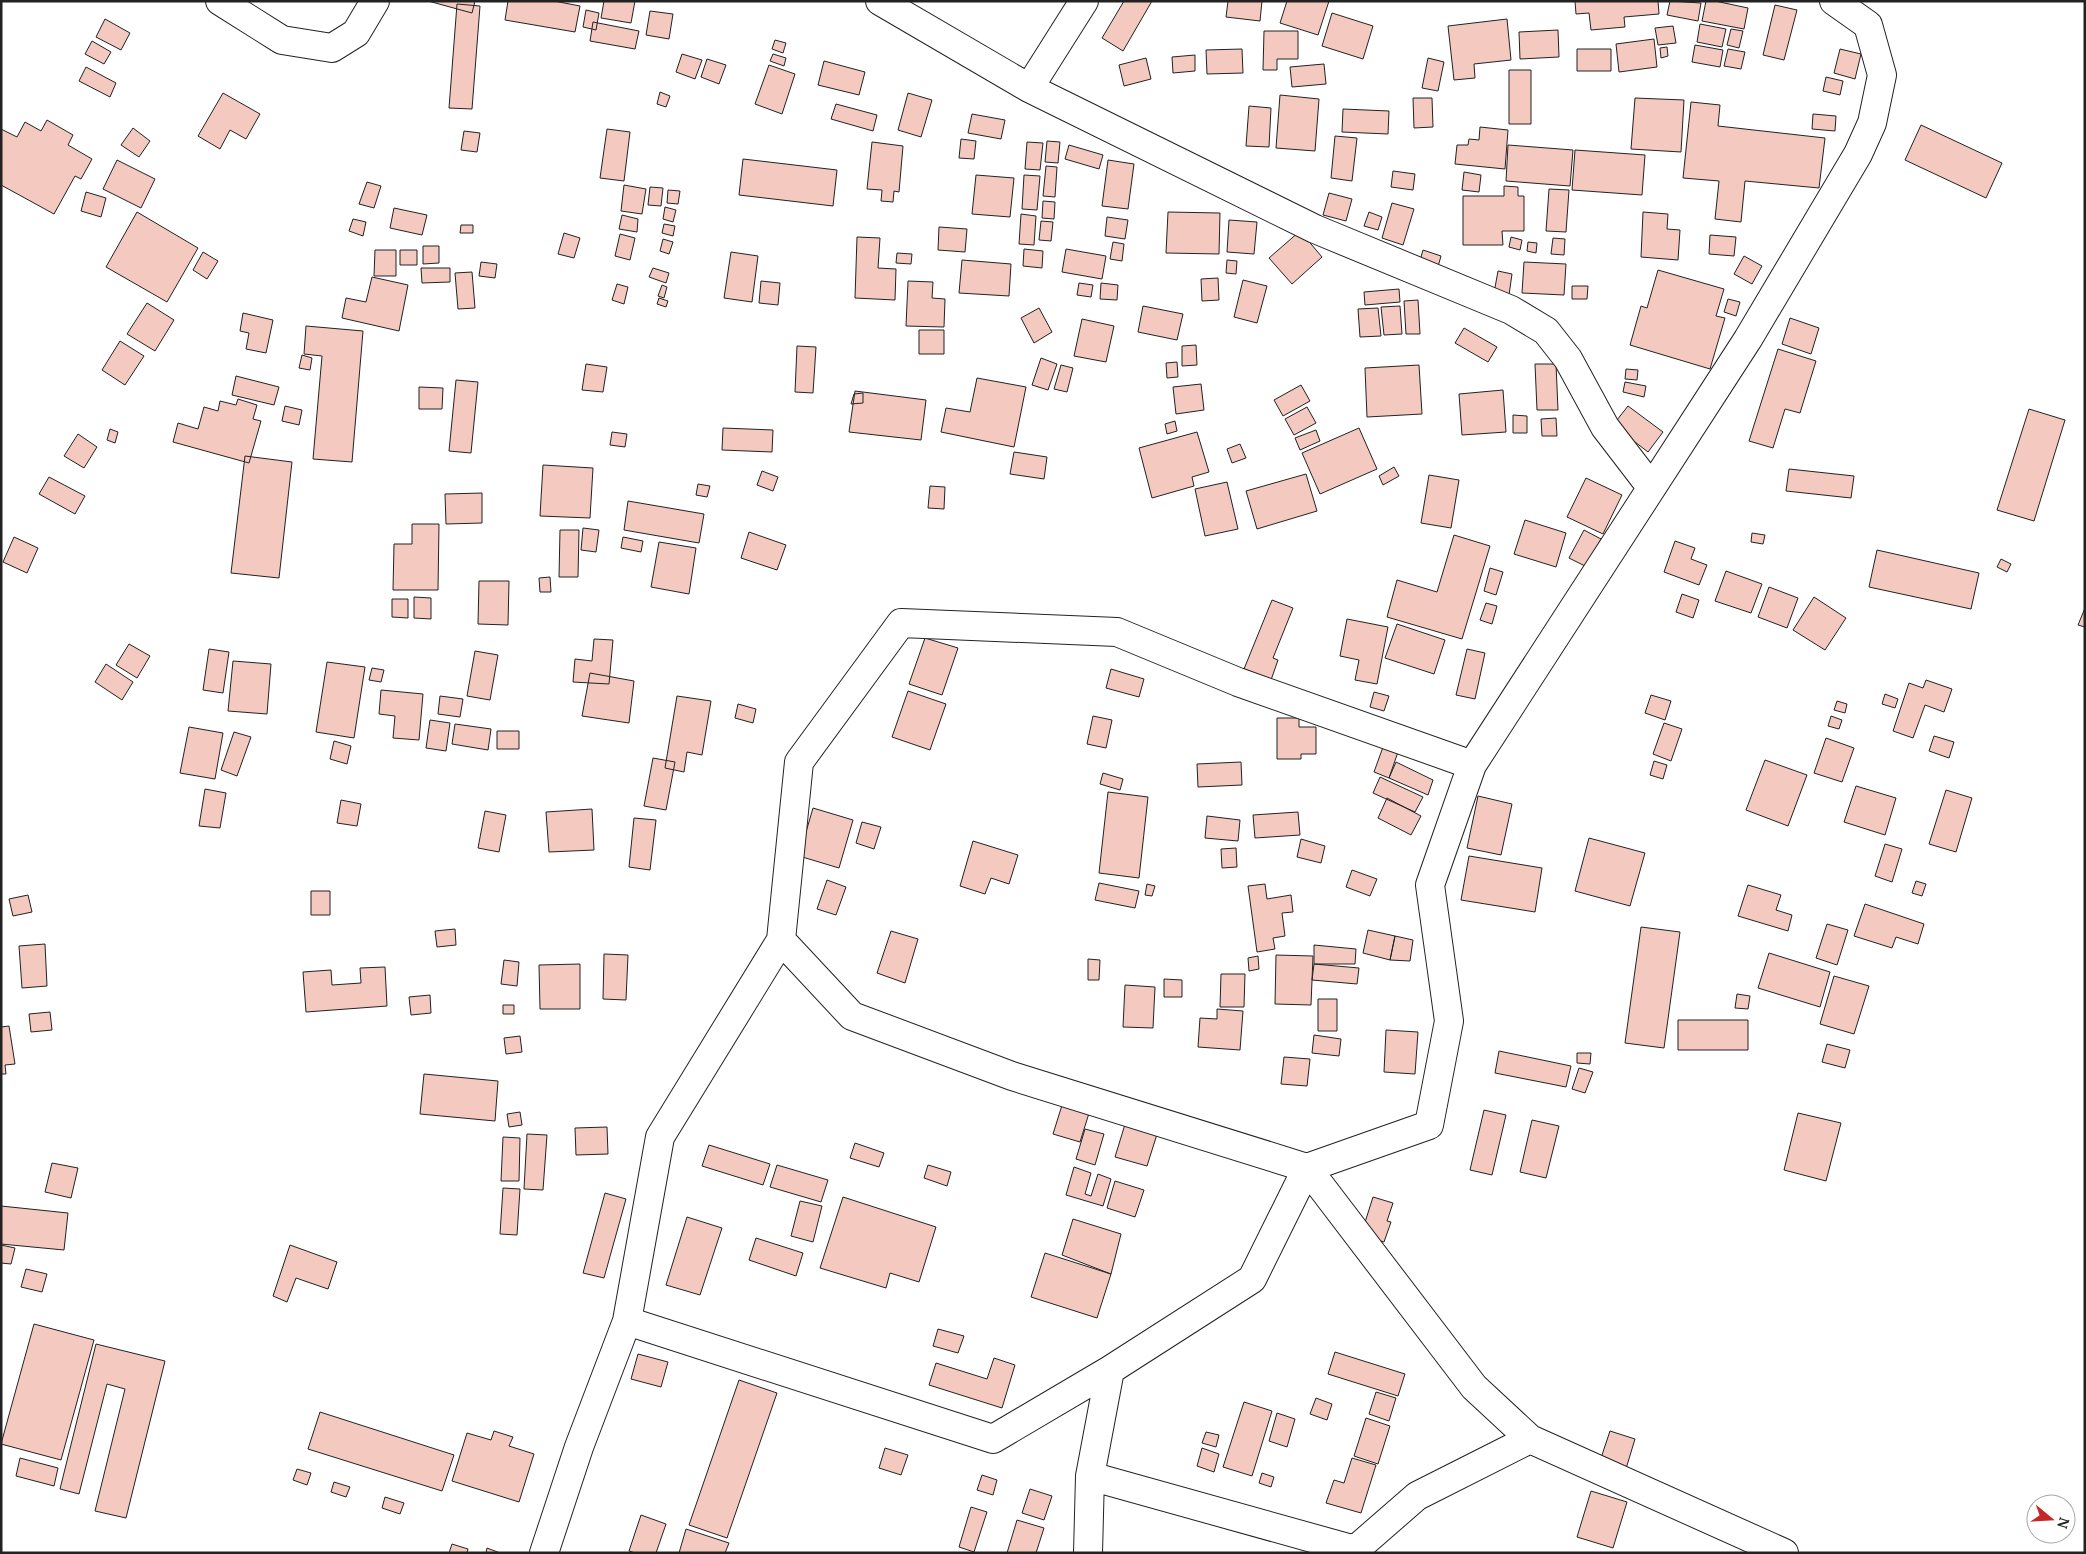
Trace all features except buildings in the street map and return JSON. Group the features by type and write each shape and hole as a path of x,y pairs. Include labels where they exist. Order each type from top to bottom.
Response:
{"street":[{"path":"220,1 282,40 332,48 356,33 375,1"},
{"path":"880,1 1029,88 1315,229 1511,310 1546,331 1568,359 1605,427 1651,487"},
{"path":"1029,88 1084,1"},
{"path":"627,1321 993,1439 1110,1370 1252,1278 1307,1168 1429,1125 1449,1021 1430,885 1472,765 1748,339 1858,154 1872,123 1882,75 1868,25 1834,1"},
{"path":"544,1553 579,1447 627,1321 660,1137 781,940 800,762 901,623 1117,632 1238,682 1472,765"},
{"path":"781,940 852,1016 1012,1076 1307,1168 1474,1387 1530,1439 1784,1553"},
{"path":"1088,1553 1090,1476 1110,1370"},
{"path":"1090,1476 1355,1550 1417,1496 1530,1439"}]}
